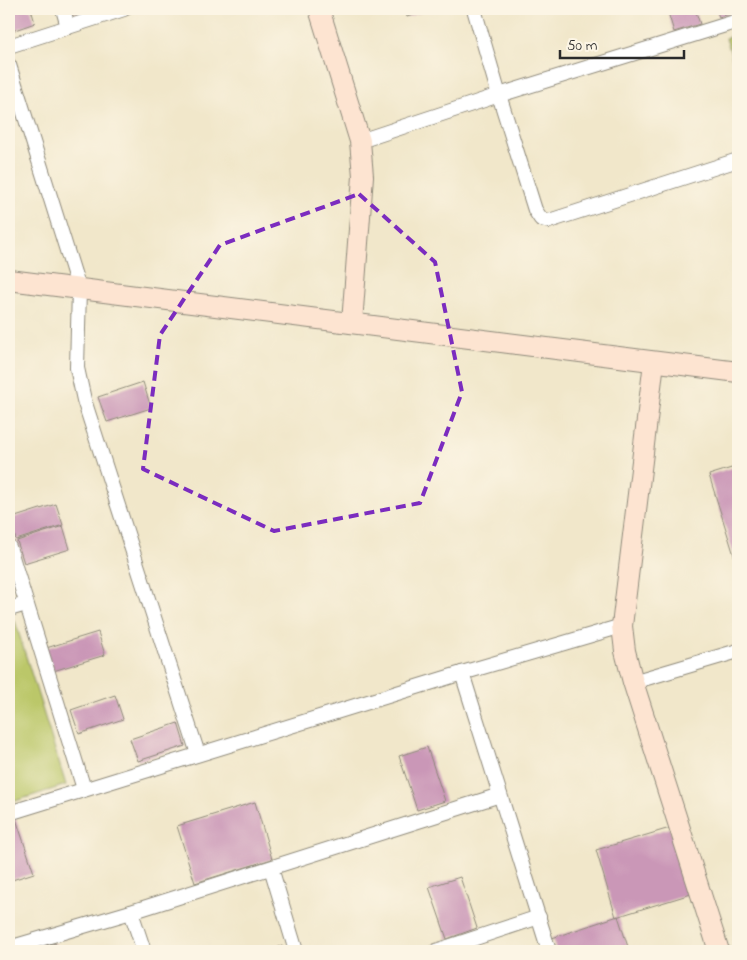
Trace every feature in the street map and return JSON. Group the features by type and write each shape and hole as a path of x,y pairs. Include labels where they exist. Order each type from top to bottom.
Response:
{"street":[{"path":"63,9 68,27"},
{"path":"9,46 124,9"},
{"path":"318,9 360,141 363,176 352,323"},
{"path":"474,9 498,95 535,210 541,219 549,220 738,160"},
{"path":"360,141 498,95 738,21"},
{"path":"9,65 79,289 77,368 84,400 198,754"},
{"path":"9,280 738,372"},
{"path":"654,362 622,626 625,651 633,682 719,951"},
{"path":"9,547 84,789"},
{"path":"9,609 26,604"},
{"path":"9,813 462,673 622,626"},
{"path":"633,682 738,651"},
{"path":"462,673 549,951"},
{"path":"9,948 132,912 500,795"},
{"path":"271,868 296,951"},
{"path":"132,912 144,951"},
{"path":"436,951 539,917"}],"highlighted area":[{"path":"359,194 435,262 462,392 420,503 274,531 143,469 160,335 220,245"}],"green space":[{"path":"738,34 738,77 726,38"},
{"path":"15,621 66,785 9,803 9,623"}],"building":[{"path":"9,9 31,9 35,23 12,31 9,22"},
{"path":"74,9 87,9 75,13"},
{"path":"405,9 431,9 407,17"},
{"path":"667,9 695,9 700,24 674,32"},
{"path":"716,9 738,9 738,11 719,17"},
{"path":"143,382 151,408 107,422 98,397"},
{"path":"738,466 738,568 709,475"},
{"path":"56,504 63,525 16,540 9,519"},
{"path":"63,526 70,549 24,563 17,541"},
{"path":"98,632 105,655 50,672 43,649"},
{"path":"115,695 123,719 79,734 71,710"},
{"path":"178,723 185,746 138,761 130,739"},
{"path":"427,747 445,801 417,810 399,756"},
{"path":"255,802 272,859 195,883 177,826"},
{"path":"16,819 34,873 9,881 9,822"},
{"path":"670,828 691,894 616,917 596,850"},
{"path":"460,877 477,928 447,939 429,887"},
{"path":"618,916 629,950 556,951 552,938"},
{"path":"55,943 57,951 32,951"},
{"path":"282,946 284,951 266,951"}]}
